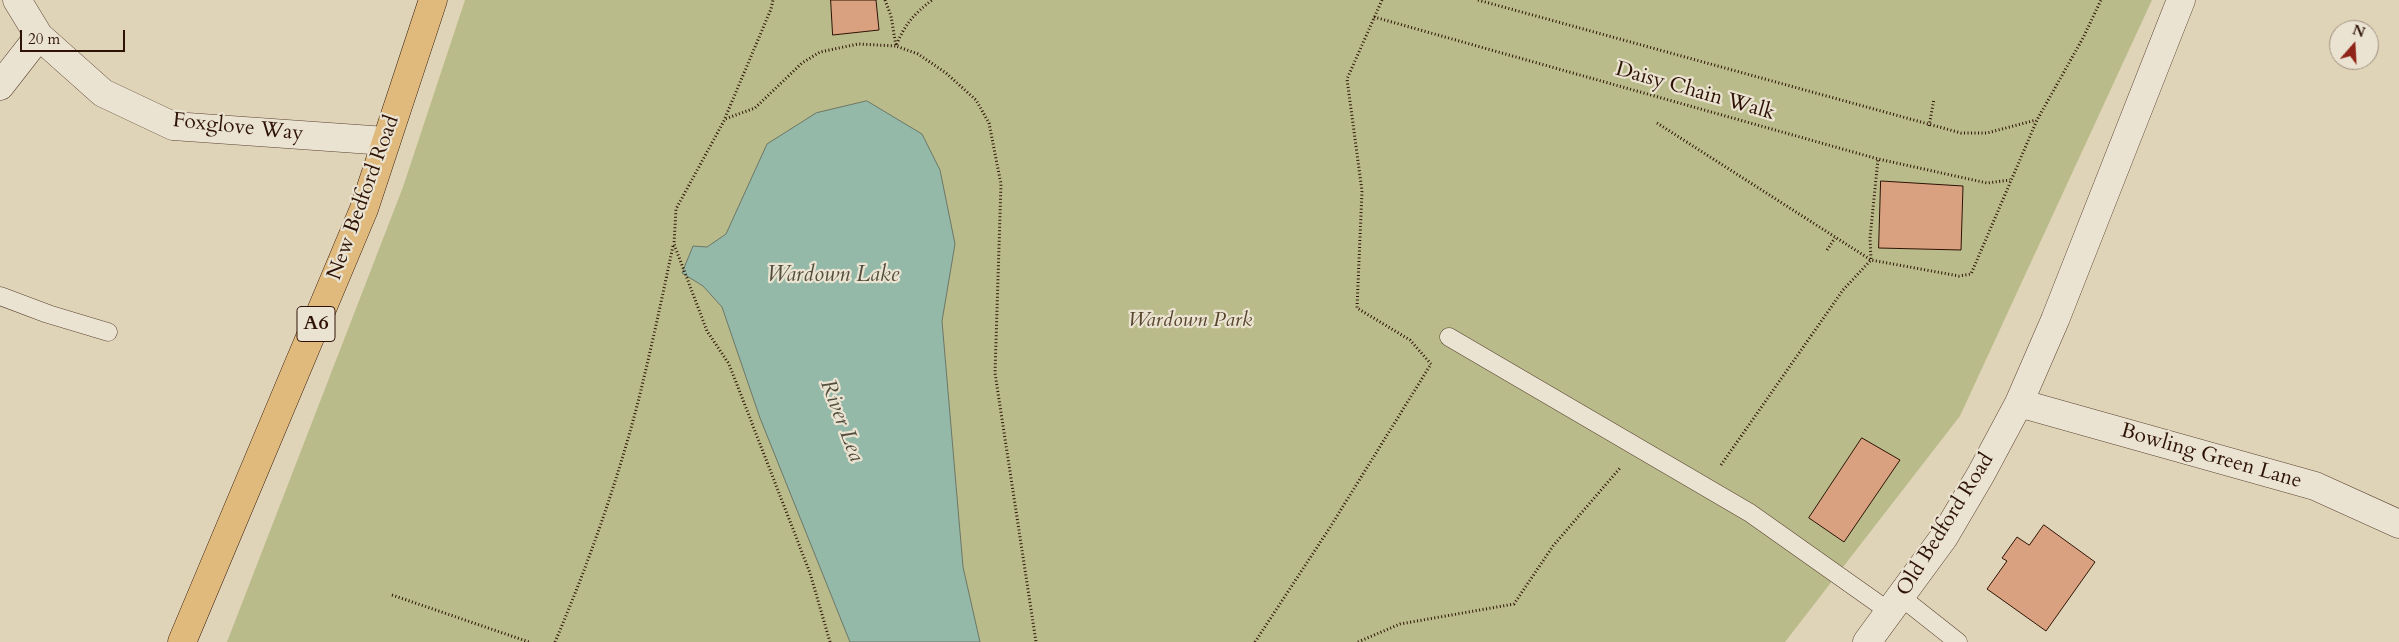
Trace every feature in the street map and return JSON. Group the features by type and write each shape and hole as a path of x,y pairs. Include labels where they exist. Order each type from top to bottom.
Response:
{"highway":[{"name":"New Bedford Road","path":"182,642 364,209 433,0"}],"street":[{"name":"Foxglove Way","path":"17,0 39,36 103,93 173,126 386,141"},
{"name":"Old Bedford Road","path":"1866,642 1944,537 1981,474 2018,403 2058,311 2181,0"},
{"path":"0,86 39,36"},
{"name":"Bowling Green Lane","path":"2018,403 2315,486 2399,524"}],"lane":[{"path":"0,296 48,314 108,332"},
{"path":"1449,337 1750,512 1958,642"}],"path":[{"path":"555,642 571,604 611,491 630,429 674,244 676,209 725,119 771,9 773,0"},
{"path":"885,0 891,16 896,46"},
{"path":"896,46 904,28 913,15 932,0"},
{"path":"1382,0 1347,79 1362,191 1357,308 1410,340 1431,364"},
{"path":"1478,0 1961,134 1987,133 2036,120"},
{"path":"1657,123 1870,260 1959,276 1971,274 2036,120 2083,38 2101,0"},
{"name":"Daisy Chain Walk","path":"1374,16 1878,160 1987,184 2010,180"},
{"path":"725,119 755,108 802,63 820,52 858,44 896,46 918,54 946,74 976,100 984,112 991,132 1002,184 995,372 1036,642"},
{"path":"1929,126 1934,99"},
{"path":"1706,486 1843,290 1870,260 1870,238 1878,160"},
{"path":"1827,250 1835,238"},
{"path":"674,244 707,330 730,364 810,573 830,642"},
{"path":"1255,642 1329,529 1449,337"},
{"path":"1358,642 1400,624 1514,604 1553,546 1621,468 1637,446"},
{"path":"392,595 529,642"}],"green space":[{"name":"Wardown Park","path":"465,0 2152,0 1960,416 1785,642 227,642 403,187"}],"water":[{"name":"Wardown Lake","path":"867,101 922,134 940,170 955,244 942,321 963,567 980,642 850,642 760,418 722,307 703,286 682,273 693,246 707,247 726,234 767,144 816,113"}],"building":[{"path":"831,0 876,0 879,30 833,35"},
{"path":"1881,181 1963,186 1961,250 1879,248"},
{"path":"1862,438 1900,460 1844,542 1809,518"},
{"path":"2044,525 2095,562 2046,631 1987,589 2007,561 2002,558 2017,537 2029,545"}],"water label":[{"name":"River Lea","path":"841,421"}]}
